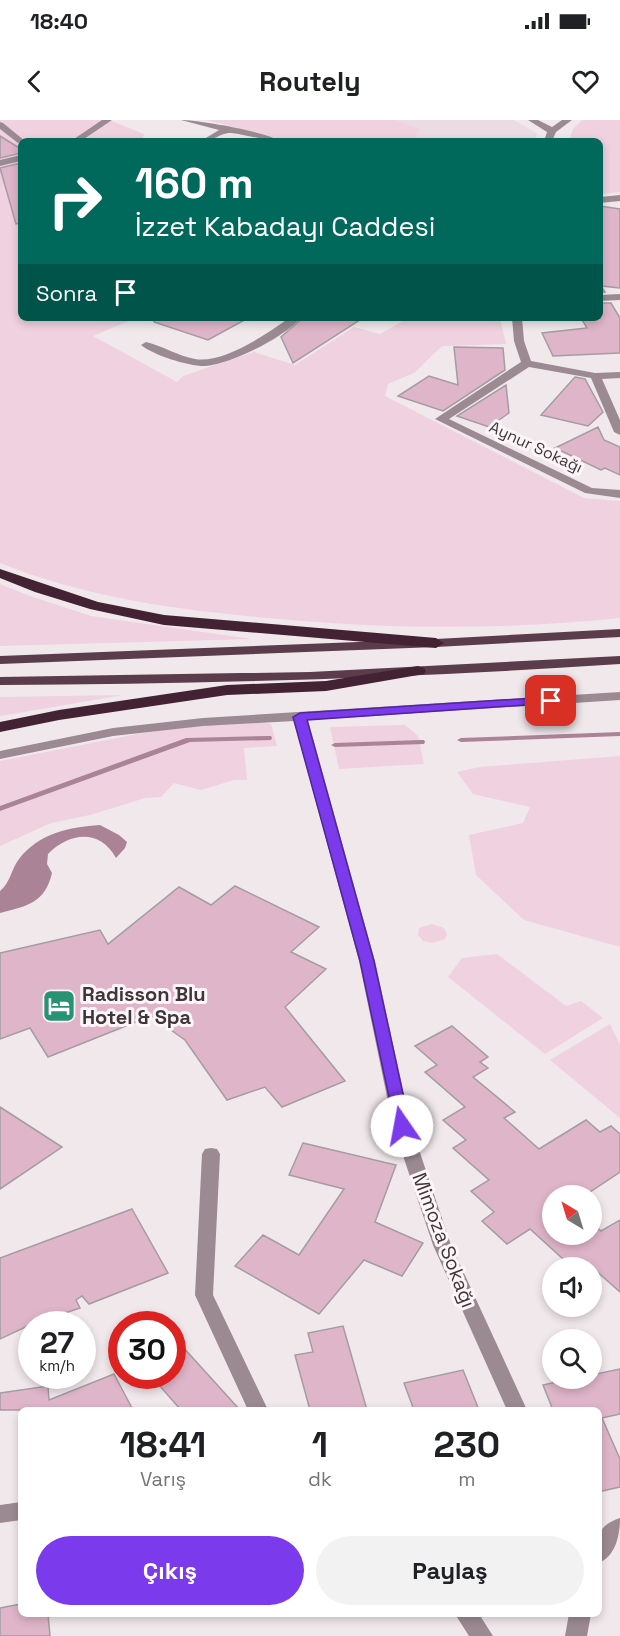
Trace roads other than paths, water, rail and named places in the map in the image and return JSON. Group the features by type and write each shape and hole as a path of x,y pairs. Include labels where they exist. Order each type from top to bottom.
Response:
{"highway":[{"path":"0,573 40,589 95,606 164,620 436,643"},
{"path":"0,727 59,714 226,690 326,686 418,671"}],"main road":[{"path":"0,660 436,643 620,633"},
{"path":"0,681 112,681 418,671 620,660"}],"street":[{"path":"80,138 108,120"},
{"path":"185,120 264,138"},
{"path":"532,120 552,131"},
{"path":"549,138 552,131 568,120"},
{"path":"0,125 18,139"},
{"path":"211,138 229,129"},
{"path":"0,163 18,159"},
{"path":"603,200 620,198"},
{"path":"603,298 620,297"},
{"path":"146,345 202,364 260,342 292,321"},
{"path":"517,321 519,341 527,363 595,376 620,375"},
{"name":"Aynur Sokağı","path":"527,363 441,419 589,491 620,494"},
{"path":"595,376 620,432"},
{"path":"0,755 124,731 203,722 620,696"},
{"name":"Mimoza Sokağı","path":"300,717 367,961 402,1126 442,1245 515,1407"},
{"path":"211,1154 204,1295 257,1407"},
{"path":"0,1514 18,1511"},
{"path":"602,1547 612,1531 620,1527"},
{"path":"468,1617 482,1636"},
{"path":"576,1636 579,1617"}],"waterway":[{"path":"461,740 620,734"},
{"path":"0,809 189,740 268,738"},
{"path":"335,745 421,742"}],"place":[{"name":"Radisson Blu Hotel & Spa","path":"59,1006"}]}
